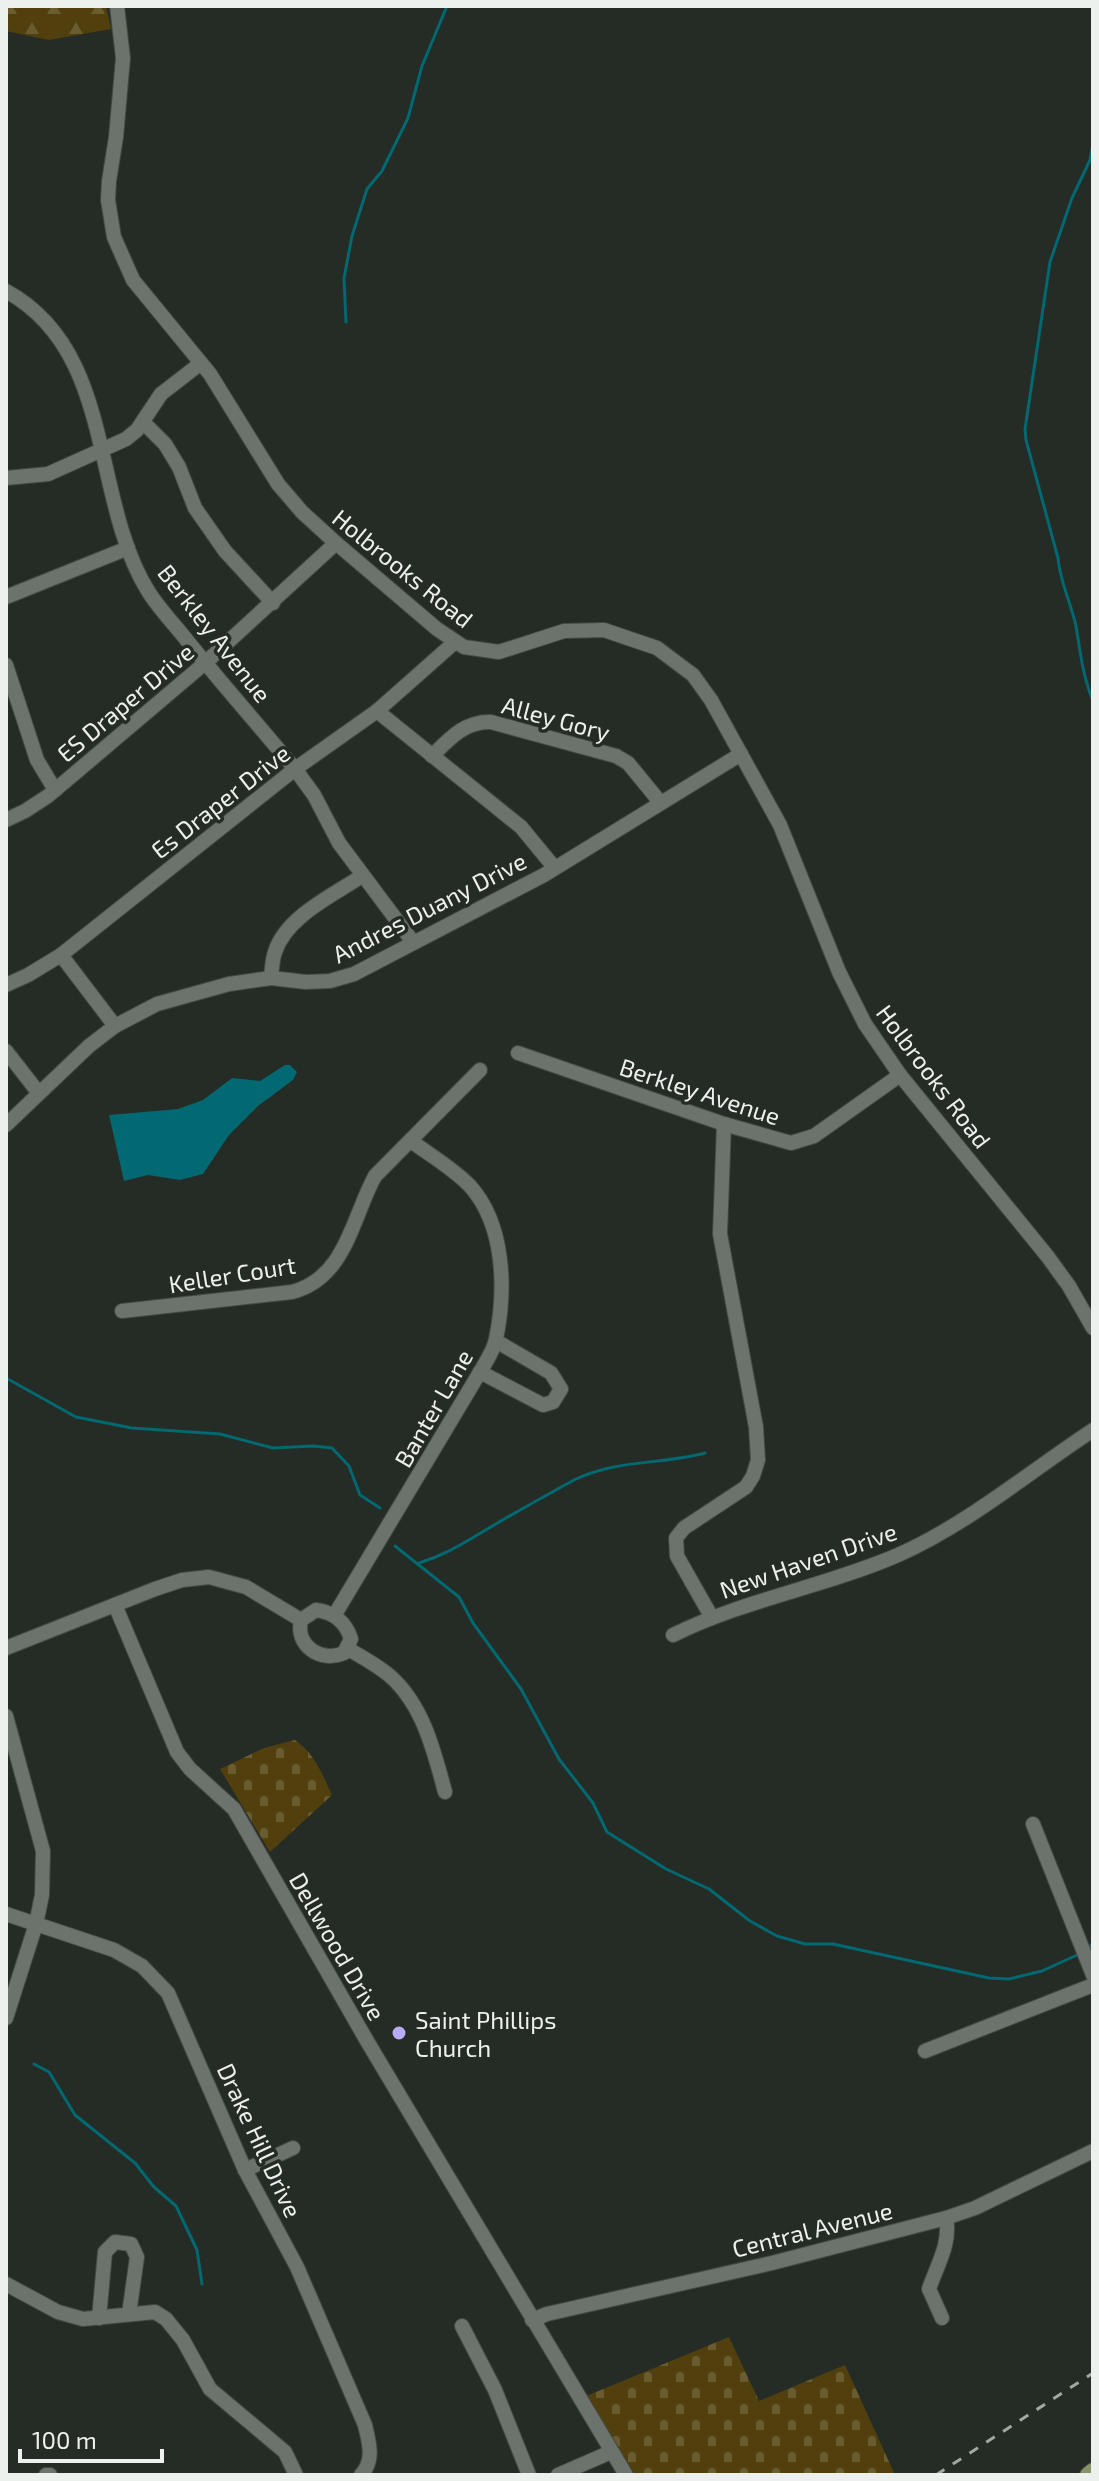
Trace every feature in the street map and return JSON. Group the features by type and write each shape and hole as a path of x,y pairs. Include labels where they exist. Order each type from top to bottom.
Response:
{"main road":[{"path":"1088,2475 1093,2471"}],"street":[{"name":"Holbrooks Road","path":"117,6 123,58 109,181 109,211 114,237 133,280 201,363 278,484 302,512 336,543 455,642 475,651 499,652 554,633 604,630 639,640 670,656 693,675 711,700 790,848 865,1024 900,1075 1048,1257 1093,1328"},
{"name":"Berkley Avenue","path":"6,291 38,314 73,360 103,450 117,516 147,591 295,769 314,795 339,843 413,942"},
{"path":"6,478 48,474 126,439 143,422 161,394 201,363"},
{"path":"143,422 165,444 179,467 195,508 225,551 273,603"},
{"name":"ES Draper Drive","path":"6,820 55,790 205,663 336,543"},
{"path":"6,597 128,548"},
{"name":"Es Draper Drive","path":"6,985 61,955 295,769 377,711 455,642"},
{"path":"6,665 37,760 55,790"},
{"path":"377,711 521,827 554,867"},
{"name":"Alley Gory","path":"432,756 465,727 491,722 616,756 628,763 660,802"},
{"name":"Andres Duany Drive","path":"6,1125 38,1092 115,1026 157,1004 191,993 271,978 330,981 354,974 544,875 741,754"},
{"path":"271,978 275,950 289,929 304,915 362,876"},
{"path":"61,955 115,1026"},
{"path":"6,1051 38,1092"},
{"name":"Berkley Avenue","path":"518,1053 782,1142 802,1141 832,1124 900,1075"},
{"name":"Keller Court","path":"122,1311 250,1298 302,1289 327,1273 342,1254 375,1176 480,1070"},
{"name":"New Haven Drive","path":"724,1124 720,1234 756,1427 758,1460 746,1487 684,1528 676,1538 677,1556 711,1616 902,1553 957,1523 1093,1430"},
{"name":"Banter Lane","path":"334,1616 496,1341 500,1268 496,1236 486,1210 469,1186 411,1141"},
{"path":"480,1372 543,1405 553,1402 561,1389 551,1373 496,1341"},
{"path":"6,1648 182,1580 209,1577 246,1587 301,1620"},
{"name":"Dellwood Drive","path":"115,1605 177,1752 190,1769 234,1809 367,2041 626,2475"},
{"path":"316,1610 334,1616 349,1633 348,1649 338,1656 316,1653 302,1641 301,1620 316,1610"},
{"path":"673,1635 711,1616"},
{"path":"348,1649 390,1676 403,1691 430,1739 445,1792"},
{"path":"6,1716 43,1851 42,1895 36,1924 6,2018"},
{"path":"1033,1824 1093,1975"},
{"name":"Drake Hill Drive","path":"6,1914 114,1950 142,1966 168,1993 245,2170 297,2267 365,2425 371,2452 367,2469 361,2475"},
{"path":"925,2051 1093,1985"},
{"path":"245,2170 293,2148"},
{"name":"Central Avenue","path":"532,2320 946,2218 975,2208 1093,2151"},
{"path":"942,2318 929,2289 944,2250 946,2218"},
{"path":"99,2318 105,2252 115,2242 131,2244 137,2257 129,2314"},
{"path":"6,2284 58,2312 83,2319 155,2312 166,2319 183,2340 210,2389 285,2452 296,2475"},
{"path":"462,2326 495,2390 529,2475"},
{"path":"558,2475 611,2452"}],"green space":[{"path":"6,6 106,6 111,29 49,40 6,31"},
{"path":"295,1740 313,1758 332,1795 270,1852 220,1769 264,1748"},
{"path":"729,2337 759,2401 845,2365 895,2475 634,2475 584,2397"}],"water":[{"path":"290,1065 297,1072 293,1080 258,1106 229,1135 203,1174 180,1180 148,1175 124,1181 109,1115 178,1109 203,1100 232,1078 260,1081"}],"waterway":[{"path":"346,322 344,278 352,236 367,189 382,171 408,118 422,66 447,6"},
{"path":"1093,144 1090,160 1072,198 1050,262 1025,429 1093,701"},
{"path":"6,1378 76,1417 132,1428 220,1434 273,1448 332,1448 349,1466 360,1495 380,1508"},
{"path":"419,1563 450,1550 590,1473 705,1453"},
{"path":"395,1546 459,1597 473,1623 521,1689 559,1759 593,1803 607,1832 666,1869 709,1889 750,1921 777,1936 805,1944 833,1944 989,1978 1009,1979 1042,1971 1077,1955"},
{"path":"34,2064 49,2072 75,2115 135,2163 154,2187 176,2206 197,2250 202,2284"}],"railway":[{"path":"936,2475 1093,2373"}],"place":[{"name":"Saint Phillips Church","path":"399,2033"}]}
